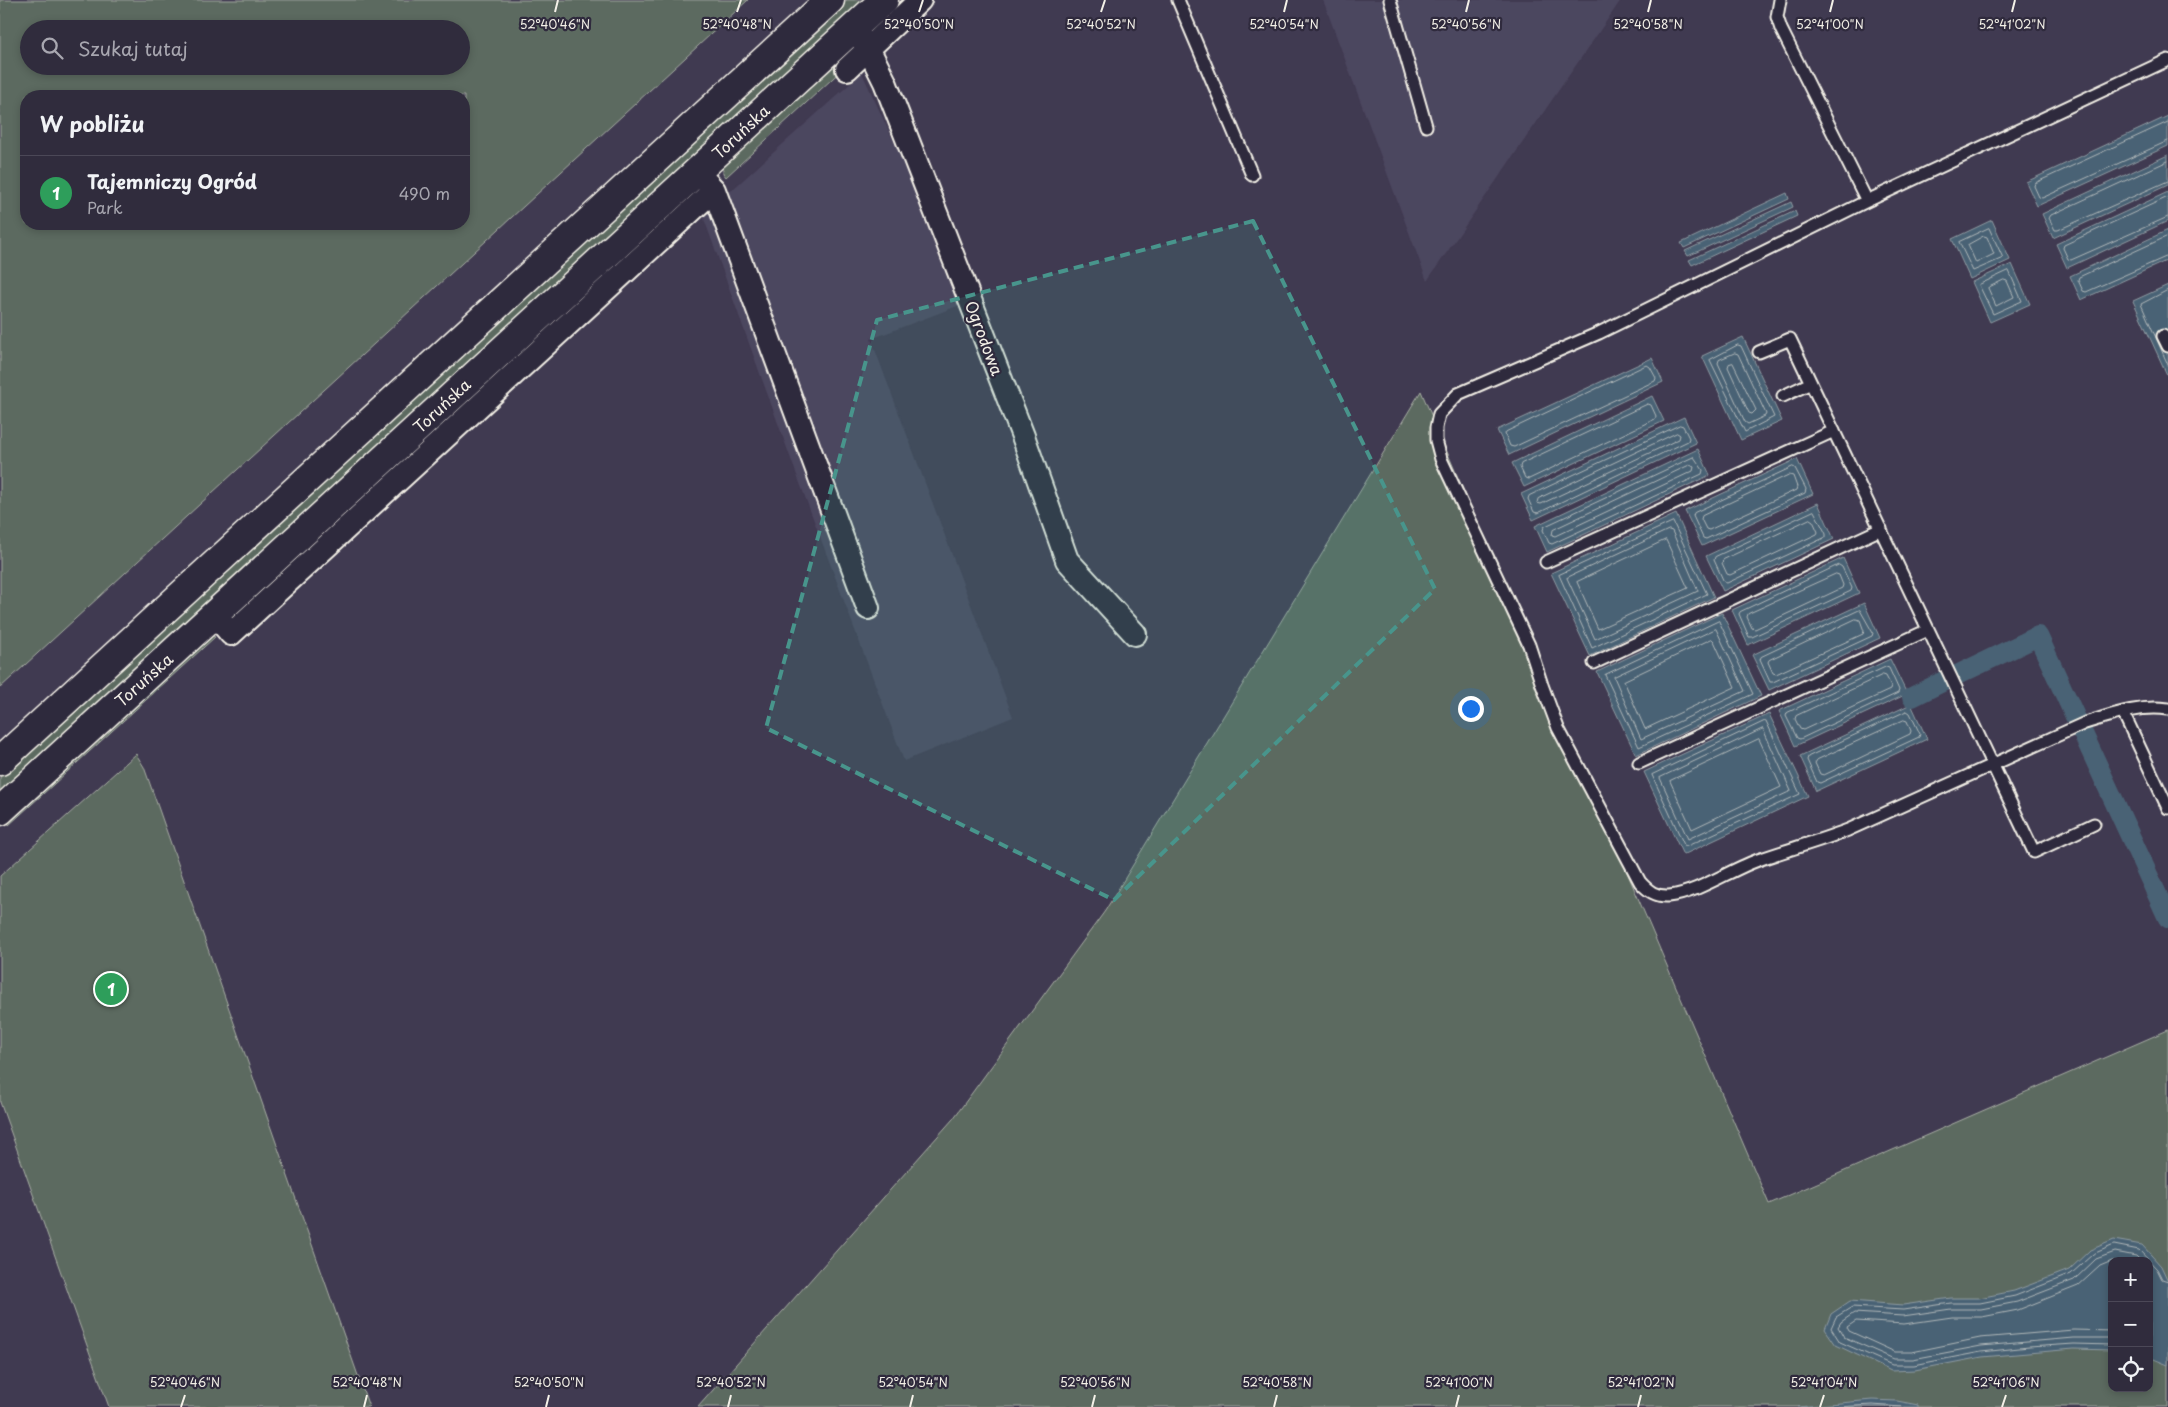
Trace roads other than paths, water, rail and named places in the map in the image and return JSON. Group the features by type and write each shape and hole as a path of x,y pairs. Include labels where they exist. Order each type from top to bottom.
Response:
{"main road":[{"path":"0,761 830,0"},
{"name":"Toruńska","path":"0,811 215,615 705,181 860,38 884,0"}],"street":[{"path":"847,69 860,38 920,0"},
{"name":"Ogrodowa","path":"860,38 885,82 1023,436 1067,560 1135,634"},
{"path":"705,181 868,608"}],"lane":[{"path":"1178,0 1252,175"},
{"path":"1390,0 1426,126"},
{"path":"1780,0 1777,16 1781,29 1867,201"},
{"path":"2168,60 1867,201 1599,333 1458,394 1439,414 1436,428 1436,440 1441,458 1529,645 1558,728 1640,882 1649,892 1659,896 1669,896 1685,892 1760,859 1812,844 1848,830 2074,728 2123,712 2152,708 2168,709"},
{"path":"1759,352 1790,338 2034,852 2094,824"},
{"path":"1783,396 1811,383"},
{"path":"1546,562 1834,431"},
{"path":"1594,663 1881,529"},
{"path":"1639,763 1928,630"},
{"path":"2123,712 2168,808"}],"water":[{"path":"2168,116 2168,146 2037,206 2026,182"},
{"path":"2168,155 2168,185 2053,238 2042,214"},
{"path":"2168,192 2168,221 2067,268 2056,244"},
{"path":"1787,193 1789,199 1684,248 1681,243"},
{"path":"1791,202 1793,207 1688,256 1685,251"},
{"path":"1795,211 1797,216 1692,265 1689,260"},
{"path":"1992,220 2010,260 1970,279 1952,239"},
{"path":"2168,230 2168,260 2081,300 2070,276"},
{"path":"2012,264 2030,304 1990,322 1972,282"},
{"path":"2168,285 2168,377 2133,301"},
{"path":"1743,337 1782,421 1741,440 1702,356"},
{"path":"1652,358 1663,382 1509,455 1497,430"},
{"path":"1652,396 1664,421 1524,487 1512,463"},
{"path":"1684,417 1696,443 1533,520 1521,494"},
{"path":"1698,449 1710,475 1547,552 1535,526"},
{"path":"1797,459 1813,494 1702,546 1685,511"},
{"path":"1818,503 1834,539 1723,591 1706,556"},
{"path":"1676,514 1714,597 1590,656 1551,573"},
{"path":"1843,558 1859,593 1748,645 1732,610"},
{"path":"1864,603 1880,638 1769,690 1752,655"},
{"path":"1722,613 1761,696 1636,755 1597,672"},
{"path":"1890,659 1907,694 1795,746 1779,711"},
{"path":"1911,704 1927,739 1816,791 1800,756"},
{"path":"1769,714 1808,796 1683,855 1644,772"},
{"path":"2114,1240 2142,1245 2153,1257 2108,1257 2108,1350 2074,1349 1982,1357 1915,1370 1891,1371 1836,1345 1825,1329 1831,1314 1850,1301 1903,1305 1951,1298 1979,1298 2014,1291 2069,1270 2090,1250"},
{"path":"2153,1257 2161,1266 2168,1281 2168,1365 2153,1359"},
{"path":"1872,1400 1897,1401 1918,1405 1918,1407 1798,1407"}],"waterway":[{"path":"1959,674 2038,636 2168,918"},
{"path":"1912,697 1946,680"}],"place":[{"name":"Tajemniczy Ogród","path":"111,989"}]}
